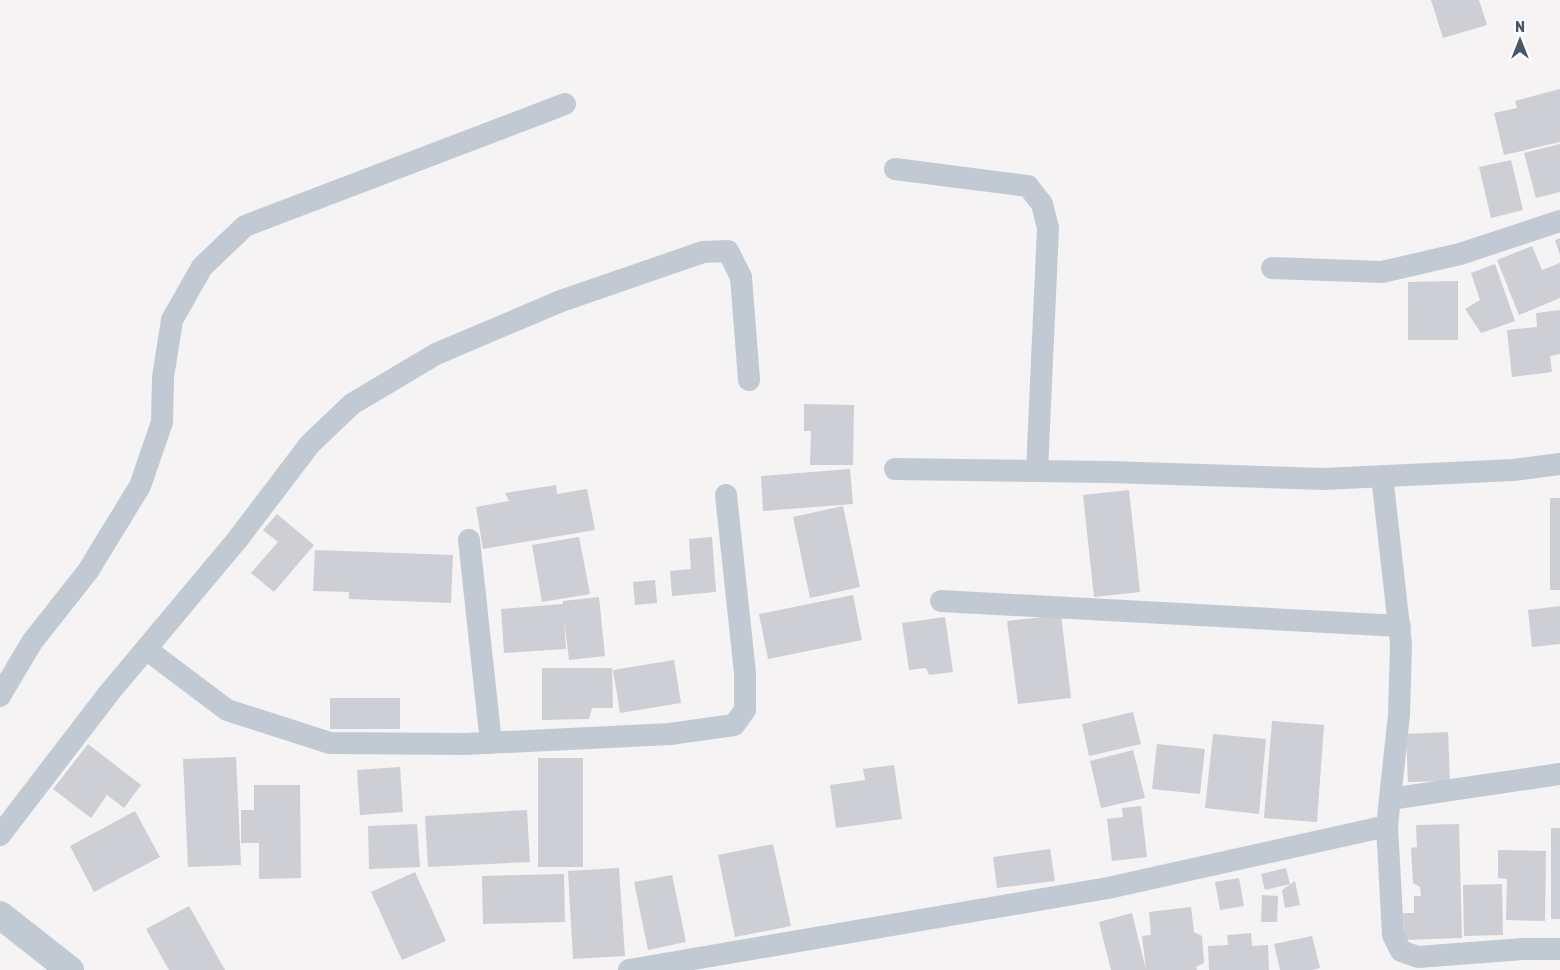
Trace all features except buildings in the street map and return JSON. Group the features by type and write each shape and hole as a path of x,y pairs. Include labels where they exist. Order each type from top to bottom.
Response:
{"street":[{"path":"0,696 32,642 88,571 140,486 162,422 163,377 172,320 202,267 245,226 565,104"},
{"path":"895,169 1028,186 1042,204 1048,228 1037,471"},
{"path":"1272,268 1382,272 1460,254 1560,222"},
{"path":"0,835 103,701 237,540 310,444 352,404 436,354 561,301 703,252 728,251 741,277 749,380"},
{"path":"895,469 1323,479 1514,470 1560,464"},
{"path":"1382,476 1401,644 1399,715 1387,826 1393,934 1401,951 1418,957 1523,949 1560,950"},
{"path":"146,649 227,710 330,743 491,743 670,734 734,725 745,710 745,673 726,495"},
{"path":"468,540 491,743"},
{"path":"940,601 1400,626"},
{"path":"1390,799 1560,774"},
{"path":"629,970 1108,888 1387,826"},
{"path":"0,915 70,970"}]}
